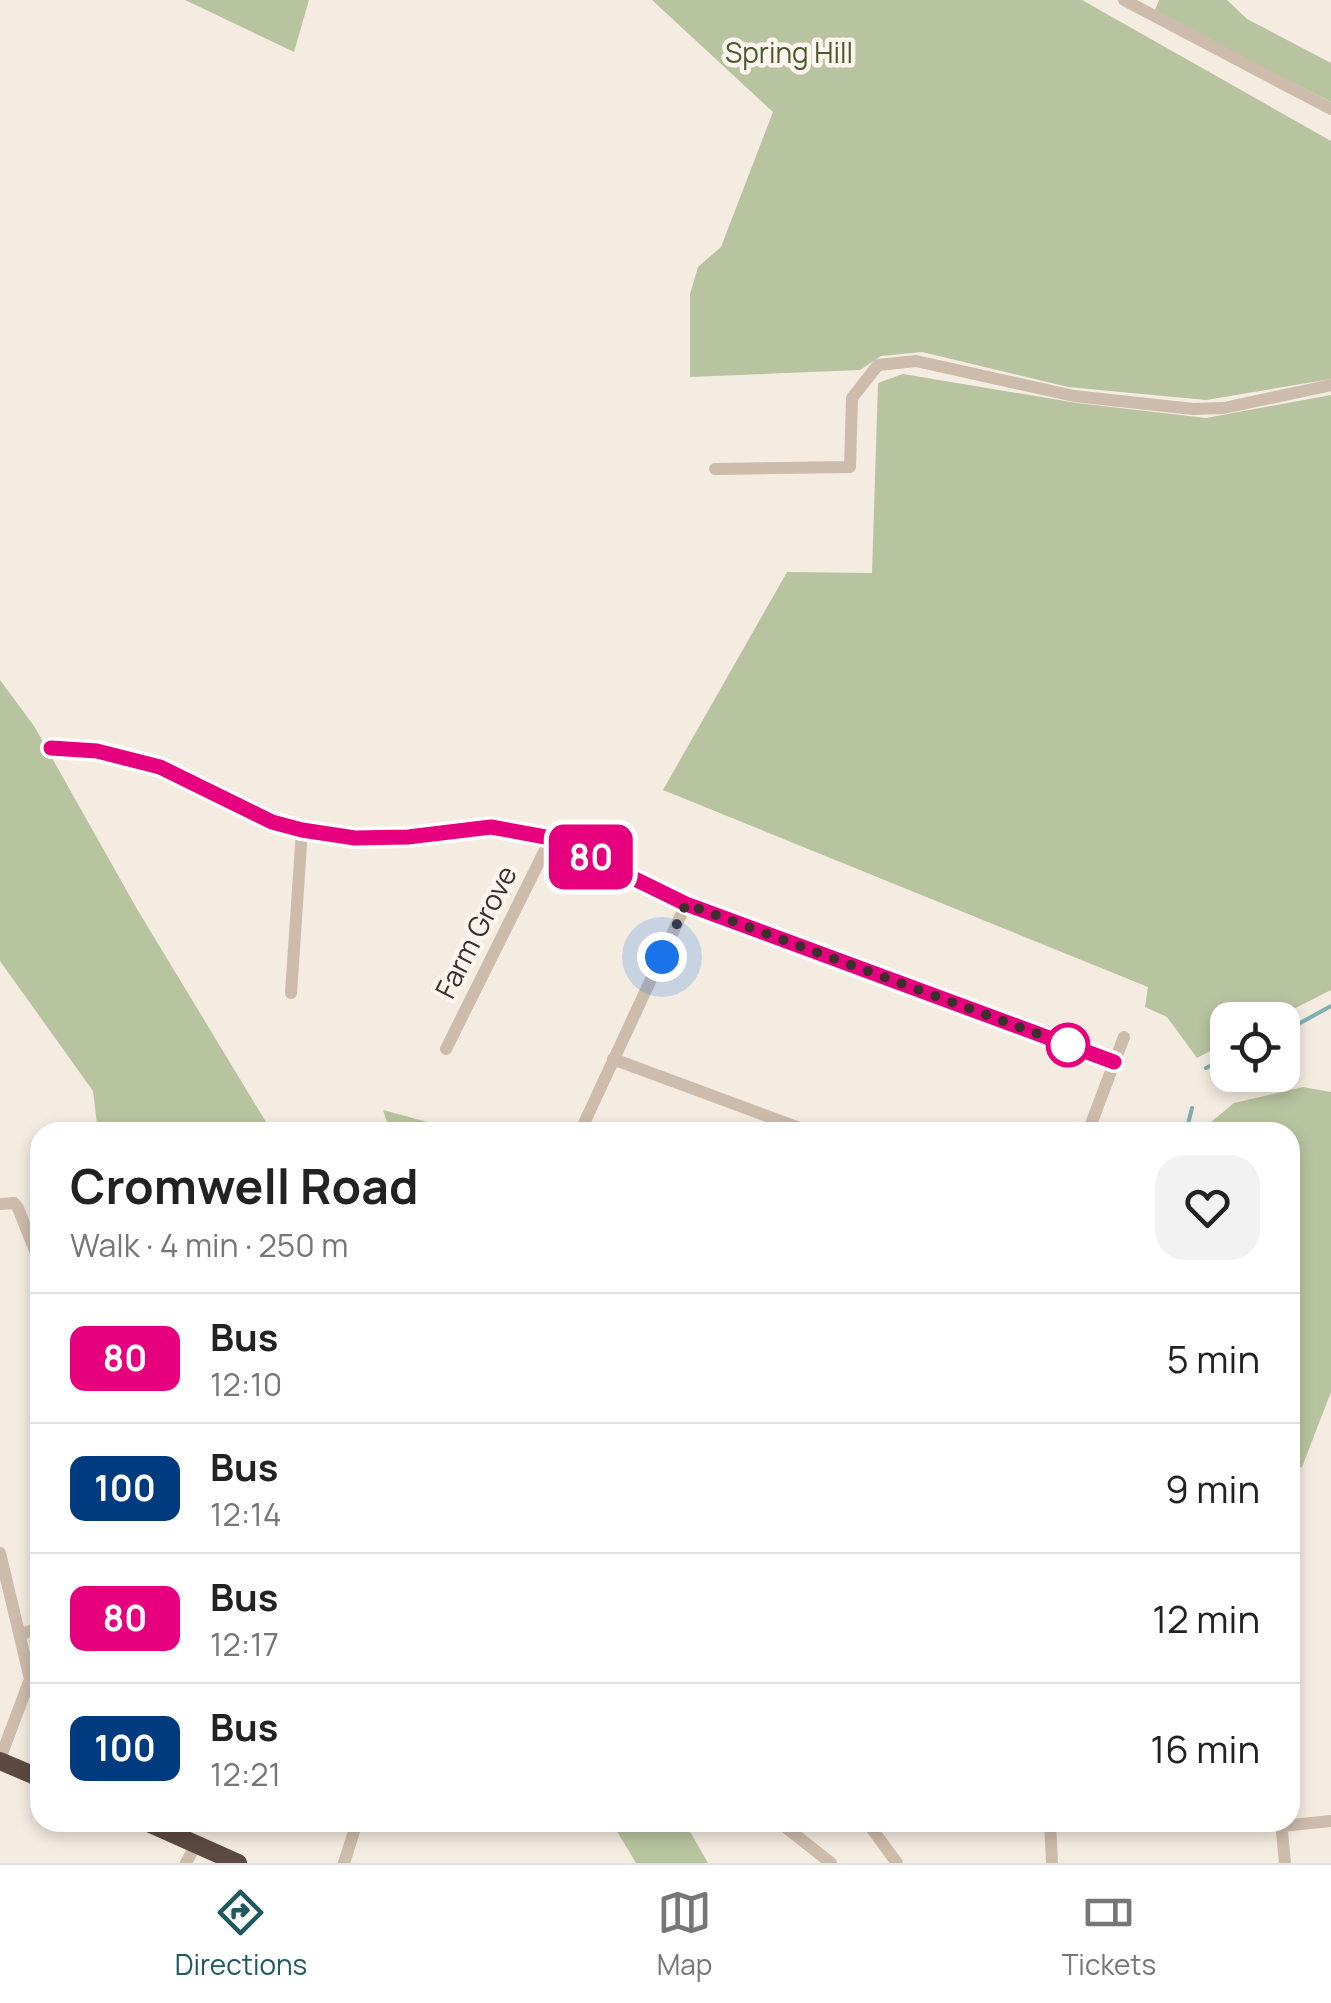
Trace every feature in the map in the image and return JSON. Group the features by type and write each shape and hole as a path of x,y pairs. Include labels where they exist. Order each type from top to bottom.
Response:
{"highway":[{"path":"0,1760 30,1774"},
{"path":"169,1832 238,1863"}],"street":[{"path":"1124,0 1331,108"},
{"path":"716,469 850,468 852,398 878,365 916,361 1074,396 1194,409 1224,408 1331,385"},
{"path":"51,748 97,751 160,767 272,822 302,830 355,838 408,837 491,827 551,838 686,904 1114,1062"},
{"path":"291,992 302,830"},
{"name":"Farm Grove","path":"446,1048 551,838"},
{"path":"585,1122 686,904"},
{"path":"1092,1122 1124,1037"},
{"path":"613,1060 783,1122"},
{"path":"0,1204 14,1203 30,1238"},
{"path":"0,1552 30,1679 0,1760"},
{"path":"21,1634 30,1631"},
{"path":"1300,1823 1331,1821"},
{"path":"344,1863 353,1832"},
{"path":"792,1832 831,1863"},
{"path":"874,1832 896,1863"},
{"path":"1050,1832 1052,1863"},
{"path":"1282,1832 1285,1863"},
{"path":"186,1863 196,1844"}],"green space":[{"path":"185,0 309,0 294,52"},
{"name":"Spring Hill","path":"652,0 1082,0 1331,141 1331,379 1206,400 1068,387 922,352 881,356 860,370 690,377 690,294 698,267 721,247 773,112"},
{"path":"1159,0 1227,0 1247,19 1331,63 1331,102 1154,12"},
{"path":"903,374 1077,403 1206,418 1331,395 1331,990 1300,1006 1300,1002 1210,1002 1210,1051 1197,1058 1167,1017 1145,1007 1148,987 663,790 787,572 872,573 878,383"},
{"path":"0,680 34,726 137,909 266,1122 97,1122 93,1091 0,961"},
{"path":"1303,1087 1331,1092 1331,1392 1302,1467 1300,1122 1211,1122 1234,1103 1281,1092 1300,1092"},
{"path":"383,1110 428,1122 387,1122"},
{"path":"617,1832 690,1832 708,1863 636,1863"}],"waterway":[{"path":"1300,1023 1331,1006"},
{"path":"1206,1068 1210,1066"},
{"path":"1188,1122 1192,1108"}],"bus line":[{"name":"80","path":"51,748 97,751 160,767 272,822 302,830 355,838 408,837 491,827 551,838 686,904 1114,1062"}],"route":[{"path":"662,957 686,904 1079,1049 1068,1045"}]}
